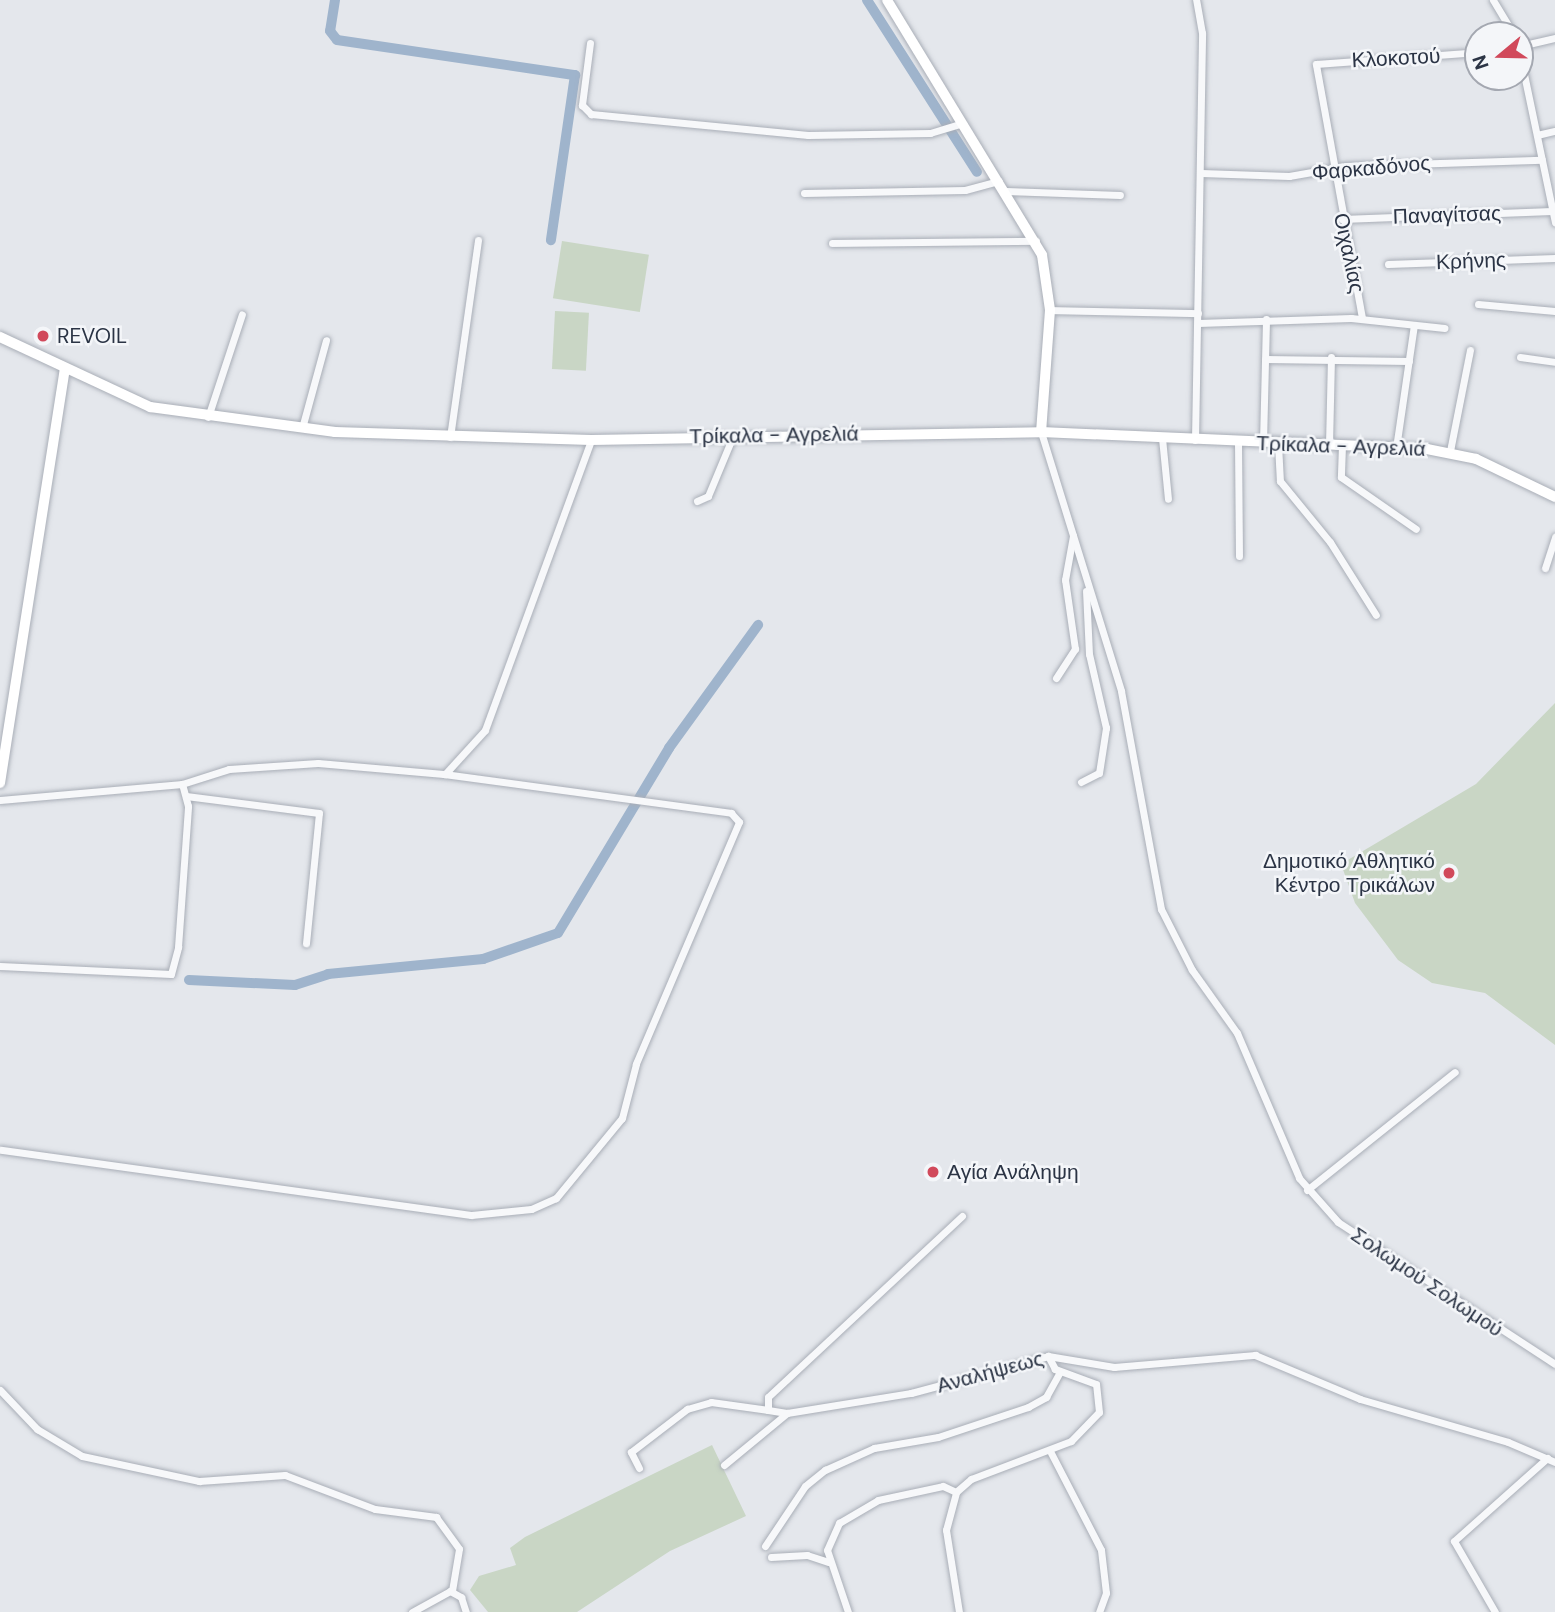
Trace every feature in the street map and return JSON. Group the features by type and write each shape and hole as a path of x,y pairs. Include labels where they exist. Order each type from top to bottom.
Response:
{"main road":[{"path":"887,0 958,125 999,180 1036,241 1050,310 1041,432"},
{"name":"Τρίκαλα - Αγρελιά","path":"0,337 150,407 302,428 450,437 591,440 733,435 1041,432 1396,448 1450,452 1555,497"},
{"path":"0,783 65,369"}],"street":[{"path":"1195,440 1201,173 1196,0"},
{"path":"1493,0 1506,21"},
{"path":"1534,43 1555,38"},
{"path":"590,43 582,105 591,114 765,134 930,133 958,125"},
{"name":"Κλοκοτού","path":"1316,64 1464,53"},
{"name":"Οιχαλίας","path":"1316,64 1331,167 1362,318"},
{"path":"1528,91 1555,222"},
{"path":"1537,135 1555,131"},
{"name":"Φαρκαδόνος","path":"1201,173 1289,176 1331,167 1542,160"},
{"path":"804,194 965,190 999,180"},
{"path":"1006,191 1120,195"},
{"name":"Παναγίτσας","path":"1342,219 1552,211"},
{"path":"450,437 478,240"},
{"path":"832,243 1036,241"},
{"name":"Κρήνης","path":"1388,264 1555,258"},
{"path":"1478,304 1555,311"},
{"path":"1050,310 1198,313"},
{"path":"208,417 242,314"},
{"path":"1198,323 1362,318 1444,328"},
{"path":"1263,443 1266,319"},
{"path":"1396,448 1414,325"},
{"path":"302,428 327,340"},
{"path":"1450,452 1470,351"},
{"path":"1520,357 1555,362"},
{"path":"1329,445 1331,358"},
{"path":"1265,359 1409,361"},
{"path":"1041,432 1128,720 1158,899 1192,970 1237,1033 1307,1190 1455,1072"},
{"path":"697,501 708,496 733,435"},
{"path":"1163,439 1168,499"},
{"path":"444,774 485,730 591,440"},
{"path":"1238,442 1239,556"},
{"path":"1278,444 1280,481 1330,542 1376,615"},
{"path":"1342,446 1341,477 1416,529"},
{"path":"1056,678 1075,649 1065,580 1073,536"},
{"path":"1545,568 1555,537"},
{"path":"1081,782 1099,773 1106,728 1089,654 1087,580"},
{"path":"0,800 183,784 229,769 318,763 444,774 649,804 731,813 739,828 673,970 621,1118 556,1198 531,1209 471,1215 0,1150"},
{"path":"0,966 171,974 178,947 186,796 183,784"},
{"path":"186,796 319,813 306,943"},
{"name":"Σολωμού Σολωμού","path":"1307,1190 1338,1222 1555,1364"},
{"path":"768,1410 768,1398 962,1216"},
{"path":"959,1612 946,1531 956,1492 971,1479 1050,1451 1086,1430 1102,1401 1096,1384 1060,1372 1048,1356"},
{"name":"Αναλήψεως","path":"639,1468 631,1452 687,1409 711,1402 787,1413 911,1393 1048,1356 1114,1367 1265,1357 1360,1399 1555,1462"},
{"path":"765,1546 805,1486 825,1470 874,1447 938,1437 1020,1411 1046,1396 1060,1372"},
{"path":"0,1390 37,1429 82,1456 209,1482 285,1475 375,1509 436,1517 459,1549 452,1591 466,1612"},
{"path":"724,1465 787,1413"},
{"path":"1050,1451 1101,1549 1106,1593 1099,1612"},
{"path":"1495,1612 1454,1541 1546,1458"},
{"path":"848,1612 828,1562 832,1533 866,1504 936,1487 956,1492"},
{"path":"771,1557 807,1555 828,1562"},
{"path":"412,1612 452,1591"}],"green space":[{"path":"562,241 649,255 640,312 553,298"},
{"path":"555,311 589,313 586,371 552,369"},
{"name":"Δημοτικό Αθλητικό Κέντρο Τρικάλων","path":"1555,703 1555,1045 1485,993 1432,983 1398,960 1355,903 1341,864 1476,784"},
{"path":"712,1445 746,1516 670,1551 577,1612 488,1612 470,1590 479,1576 516,1565 510,1548 525,1537"}],"waterway":[{"path":"335,0 330,31 337,40 575,75 551,240"},
{"path":"867,0 977,172"},
{"path":"189,980 295,985 328,974 483,959 558,933 669,748 758,625"}],"place":[{"name":"REVOIL","path":"43,336"},
{"name":"Δημοτικό Αθλητικό Κέντρο Τρικάλων","path":"1449,873"},
{"name":"Αγία Ανάληψη","path":"933,1172"}]}
